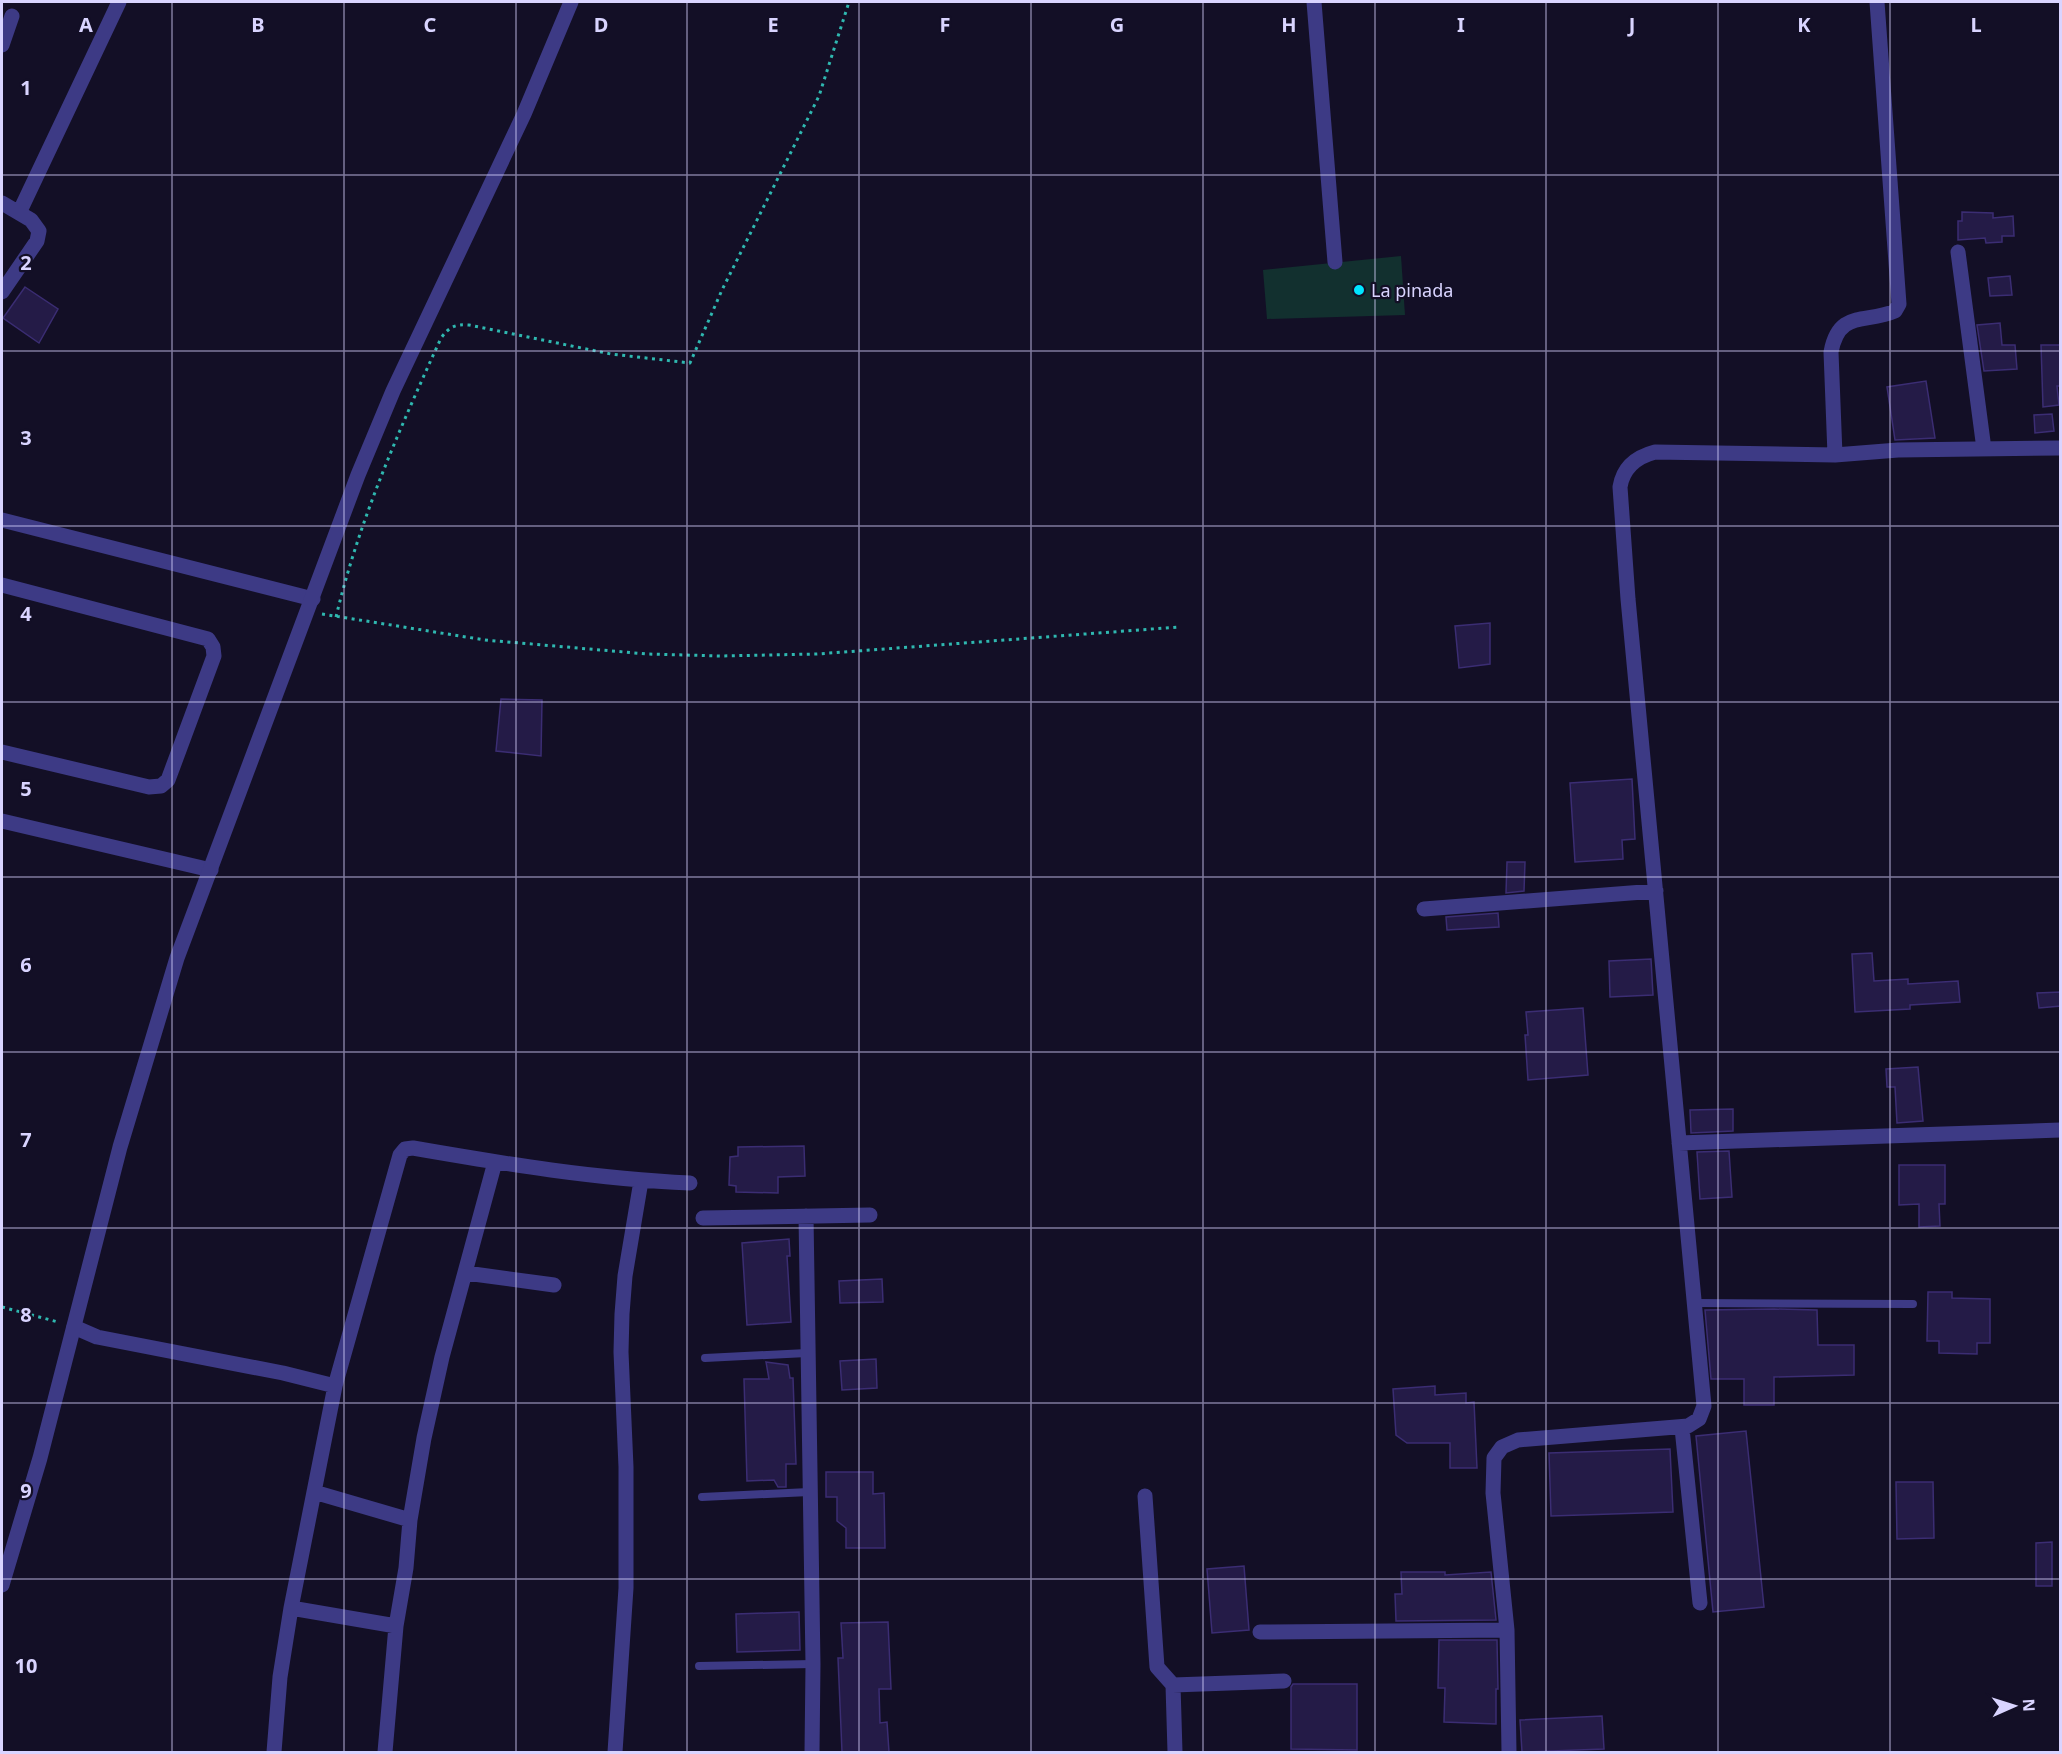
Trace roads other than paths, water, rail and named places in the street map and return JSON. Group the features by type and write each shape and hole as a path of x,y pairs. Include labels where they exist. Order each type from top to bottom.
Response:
{"street":[{"path":"19,213 119,2"},
{"path":"2,1585 40,1458 92,1250 148,1050 177,958 212,870 358,475 393,391 524,114 571,2"},
{"path":"1314,2 1335,262"},
{"path":"1835,455 1831,352 1835,337 1850,320 1887,315 1895,311 1899,304 1877,2"},
{"path":"2,45 12,16"},
{"path":"2,202 36,225 38,236 2,292"},
{"path":"1958,252 1984,449"},
{"path":"1509,1752 1507,1630 1493,1493 1494,1458 1502,1447 1518,1440 1682,1428 1699,1419 1704,1406 1628,599 1621,480 1636,459 1655,452 1835,455 1898,450 2061,448"},
{"path":"2,520 310,606"},
{"path":"2,585 208,639 213,647 214,656 168,780 160,786 149,787 2,752"},
{"path":"2,821 212,870"},
{"path":"1424,909 1656,891"},
{"path":"1679,1143 2061,1130"},
{"path":"274,1752 280,1677 291,1608 335,1386 400,1155 405,1149 413,1148 495,1162 641,1181 690,1183"},
{"path":"385,1752 396,1626 424,1438 440,1368 495,1162"},
{"path":"615,1752 626,1588 622,1314 625,1276 641,1181"},
{"path":"703,1218 870,1215"},
{"path":"806,1216 813,1664 812,1752"},
{"path":"466,1273 554,1285"},
{"path":"74,1327 97,1337 284,1373 335,1386"},
{"path":"1682,1428 1700,1603"},
{"path":"314,1492 410,1520"},
{"path":"1145,1496 1157,1667 1173,1685 1175,1752"},
{"path":"291,1608 396,1626"},
{"path":"1260,1632 1507,1630"},
{"path":"1173,1685 1284,1681"}],"lane":[{"path":"1694,1303 1913,1304"},
{"path":"705,1358 807,1353"},
{"path":"702,1497 809,1492"},
{"path":"699,1666 813,1664"}],"place":[{"name":"La pinada","path":"1359,290"}]}
